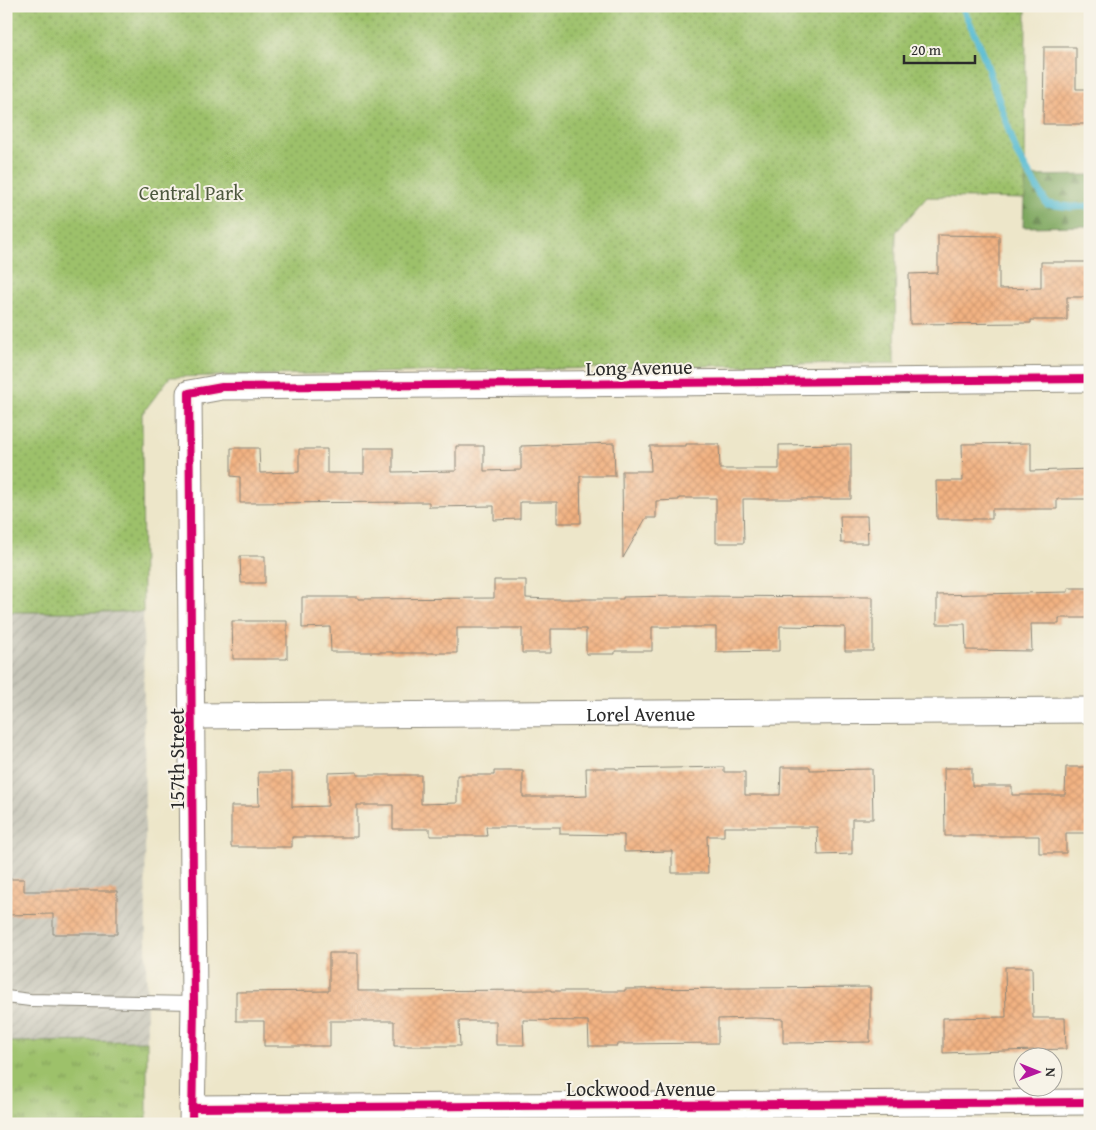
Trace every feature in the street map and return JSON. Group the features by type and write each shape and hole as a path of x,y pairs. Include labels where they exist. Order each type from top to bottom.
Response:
{"street":[{"name":"Long Avenue","path":"189,393 222,387 1090,380"},
{"name":"157th Street","path":"189,393 194,1003 192,1116"},
{"name":"Lorel Avenue","path":"192,716 1090,710"},
{"name":"Lockwood Avenue","path":"192,1116 902,1113 1090,1102"}],"lane":[{"path":"6,997 30,1000 194,1003"}],"shaded area":[{"path":"6,612 143,612 147,1041 6,1042"}],"green space":[{"name":"Central Park","path":"6,6 1026,6 1025,199 927,197 896,232 895,362 170,377 142,414 143,612 6,612"},
{"path":"1090,175 1090,226 1023,227 1025,176"},
{"path":"147,1041 147,1124 6,1124 6,1042"}],"building":[{"path":"1044,47 1076,47 1076,89 1090,89 1090,124 1043,124"},
{"path":"938,235 999,236 999,289 1041,288 1041,262 1090,262 1090,297 1067,297 1067,320 1031,320 1031,323 910,324 909,274 938,273"},
{"path":"614,443 615,476 580,476 581,523 557,523 557,502 520,502 520,519 494,520 494,506 429,507 429,502 240,503 240,477 231,476 231,448 259,448 260,473 299,472 299,449 327,449 327,473 364,473 364,448 393,448 393,472 456,471 456,446 484,446 484,471 521,470 521,446"},
{"path":"1031,443 1031,471 1090,469 1090,499 1057,499 1057,509 992,509 992,519 937,519 936,481 963,481 962,444"},
{"path":"686,444 719,444 720,469 779,469 779,445 851,444 851,499 743,499 744,543 716,543 716,498 679,498 679,500 656,501 656,518 646,518 623,558 622,471 651,471 650,446 686,446"},
{"path":"840,516 867,516 868,543 841,543"},
{"path":"240,556 265,556 265,583 241,583"},
{"path":"494,580 526,580 526,598 623,599 623,597 679,596 873,597 873,651 845,651 845,627 780,626 780,651 716,652 716,627 652,627 652,651 615,651 615,654 586,654 586,629 551,629 551,653 522,653 522,628 457,628 457,653 393,653 331,652 330,627 302,628 302,597 358,597 358,599 494,598"},
{"path":"1068,588 1090,588 1090,618 1059,618 1059,624 1031,624 1032,651 966,650 965,624 937,624 937,595 1068,592"},
{"path":"232,621 287,621 287,659 233,659"},
{"path":"724,767 724,772 745,772 745,795 780,795 781,767 810,767 810,770 872,769 873,819 852,819 852,854 818,855 817,827 724,827 724,836 707,836 708,873 672,873 672,851 624,852 624,835 560,834 560,827 486,827 487,836 430,836 430,829 393,829 393,805 357,805 357,837 292,837 292,847 231,847 231,806 259,806 258,772 292,772 292,807 328,806 328,773 357,772 357,775 421,775 421,804 457,803 457,775 494,775 494,771 523,771 523,797 560,797 587,796 586,768"},
{"path":"1066,767 1090,767 1090,833 1066,833 1066,853 1039,853 1039,836 945,836 944,768 972,768 972,786 1012,786 1012,795 1065,795"},
{"path":"6,879 24,879 24,891 117,891 117,934 53,934 53,914 6,915"},
{"path":"329,953 358,953 358,991 625,991 625,989 870,987 870,1042 783,1043 783,1019 755,1018 718,1019 718,1043 589,1046 588,1021 523,1020 524,1045 496,1045 496,1021 459,1021 460,1046 394,1046 394,1021 330,1021 330,1046 264,1046 264,1021 236,1021 236,992 329,991"},
{"path":"1005,967 1032,967 1033,1018 1065,1018 1066,1049 1014,1048 1014,1051 943,1053 943,1018 1006,1017"}],"waterway":[{"path":"962,6 981,48 1017,154 1047,204 1071,207 1090,206"}],"cycle path":[{"path":"192,1124 194,1003 189,393 222,387 1090,379"},
{"path":"192,1108 1090,1102"}]}
